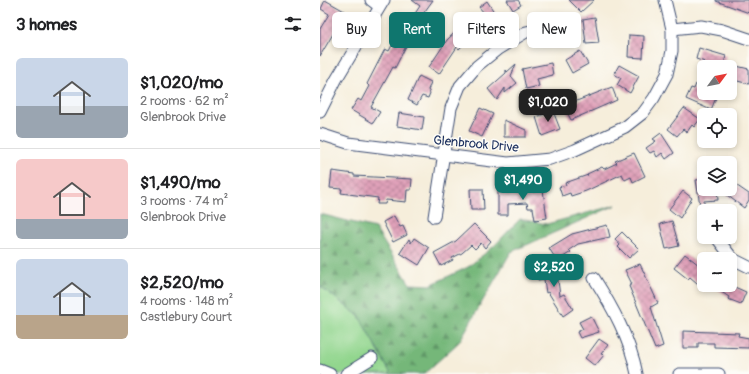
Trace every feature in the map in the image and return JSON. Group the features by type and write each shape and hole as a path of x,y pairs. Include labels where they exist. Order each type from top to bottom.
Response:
{"street":[{"name":"Glenbrook Drive","path":"320,134 348,143 442,156 508,163 550,159 625,127 643,113 654,98 667,74 672,51 672,29 665,0"},
{"path":"320,112 378,2"},
{"path":"672,29 701,26 722,30 749,39"},
{"path":"434,217 442,156 451,108 460,86 473,71 498,49 527,32"},
{"path":"721,244 733,259 749,267"},
{"path":"594,278 624,331 634,356 637,374"},
{"path":"346,374 372,358"},
{"path":"320,370 330,374"},
{"path":"679,374 719,374"}],"green space":[{"path":"616,205 511,252 459,342 424,374 391,374 359,316 320,286 320,214 375,228 410,284 430,285 468,267 494,246 520,219 547,224"},
{"path":"320,286 359,316 391,374 320,374"}],"building":[{"path":"325,0 346,12 332,12 332,36 320,56 320,29 329,14 321,9"},
{"path":"412,0 433,0 424,12 416,12 420,6"},
{"path":"507,0 518,0 521,5 513,10"},
{"path":"569,0 594,0 581,12"},
{"path":"749,0 749,13 716,1"},
{"path":"487,1 494,12 483,12 479,7"},
{"path":"595,17 599,43 586,44 583,19"},
{"path":"453,34 453,48 456,48 439,74 429,67 442,48 445,48 445,43"},
{"path":"629,35 644,36 643,58 628,57"},
{"path":"391,48 405,48 395,68 393,67 371,107 380,112 373,123 351,110 358,99 361,101 369,86 367,84 385,49 389,51"},
{"path":"699,48 726,56 725,60 696,59"},
{"path":"580,51 588,64 572,73 565,60"},
{"path":"551,63 553,75 537,79 539,86 526,89 522,69"},
{"path":"516,64 511,76 517,83 505,93 505,88 497,100 488,89 506,73 506,70 507,72"},
{"path":"619,65 639,76 630,93 617,85 621,78 614,74"},
{"path":"737,66 749,69 749,84 737,81"},
{"path":"419,76 431,82 428,90 430,93 428,98 422,96 417,105 408,100"},
{"path":"696,84 697,100 715,100 712,108 706,108 686,99 691,88 694,89"},
{"path":"612,87 617,100 571,120 564,106"},
{"path":"480,108 493,114 482,137 469,131"},
{"path":"684,108 697,117 697,123 694,127 692,125 687,132 683,129 677,136 668,129"},
{"path":"553,111 560,129 542,136 536,117"},
{"path":"399,113 424,117 422,130 397,126"},
{"path":"504,120 526,130 526,137 504,137"},
{"path":"661,133 674,153 666,159 662,153 657,157 654,151 650,153 646,148 656,141 653,139"},
{"path":"634,153 645,176 633,182 631,177 625,180 622,174 586,191 571,196 570,193 562,196 559,187 566,185 565,183 588,175 587,174 602,167 604,169 617,163 615,161"},
{"path":"332,171 354,174 354,176 412,179 411,190 407,190 406,202 386,200 385,204 377,204 378,198 341,193 342,189 330,188"},
{"path":"737,186 749,194 749,200 744,208 728,196 737,196"},
{"path":"533,188 533,192 543,190 547,218 535,220 533,208 528,208 527,203 508,204 508,215 498,215 498,190"},
{"path":"470,189 483,189 484,210 471,210"},
{"path":"683,191 692,198 680,218 669,209"},
{"path":"699,196 718,196 718,200 704,201 704,204 700,204"},
{"path":"394,216 400,227 403,226 407,235 393,242 383,222"},
{"path":"672,221 679,246 666,249 660,224"},
{"path":"474,224 491,241 485,248 481,243 475,249 471,245 462,253 452,258 453,260 441,266 434,253 456,241"},
{"path":"607,225 610,237 578,244 569,250 571,252 557,261 549,248 572,234"},
{"path":"622,232 639,249 629,258 618,247 620,245 615,239"},
{"path":"414,238 429,248 419,265 400,253 409,239 411,243"},
{"path":"685,254 697,263 697,283 690,277 688,279 674,268"},
{"path":"640,264 658,303 651,307 663,346 655,349 629,286 632,284 625,270"},
{"path":"556,265 560,296 564,294 573,309 563,316 548,292 546,293 544,279 538,280 537,267"},
{"path":"737,288 746,292 741,304 728,299 729,297 722,292 737,292"},
{"path":"591,316 599,332 580,338 577,332 583,329 579,322"},
{"path":"683,331 739,333 738,336 749,338 749,348 714,347 714,343 698,343 698,348 683,348"},
{"path":"599,339 608,345 601,354 604,355 595,366 585,358"}]}
